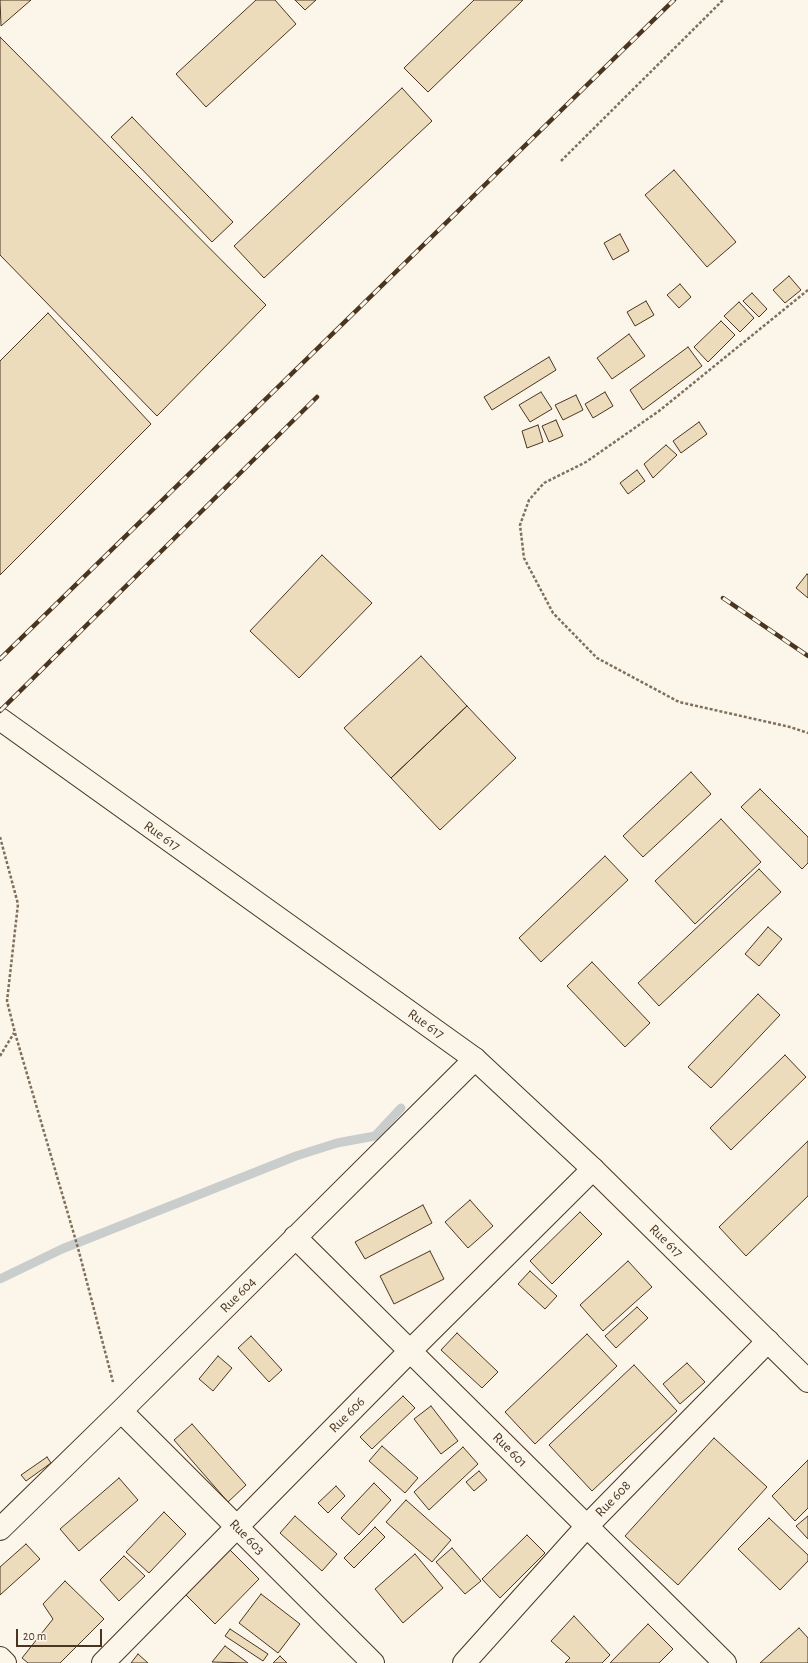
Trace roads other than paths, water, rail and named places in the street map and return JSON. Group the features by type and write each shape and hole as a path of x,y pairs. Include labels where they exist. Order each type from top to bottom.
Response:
{"main road":[{"name":"Rue 617","path":"0,719 94,788 475,1059 593,1169 808,1381"},
{"name":"Rue 604","path":"0,1529 121,1412 475,1059"},
{"name":"Rue 606","path":"104,1663 410,1351 593,1169"},
{"name":"Rue 601","path":"295,1237 725,1663"},
{"name":"Rue 608","path":"464,1663 587,1526 768,1341"},
{"name":"Rue 603","path":"121,1412 373,1663"},
{"path":"0,1658 5,1663"}],"waterway":[{"path":"0,1279 62,1249 296,1156 337,1143 375,1136 401,1108"}],"railway":[{"path":"0,659 674,0"},
{"path":"0,711 317,397"},
{"path":"723,598 808,656"}]}
